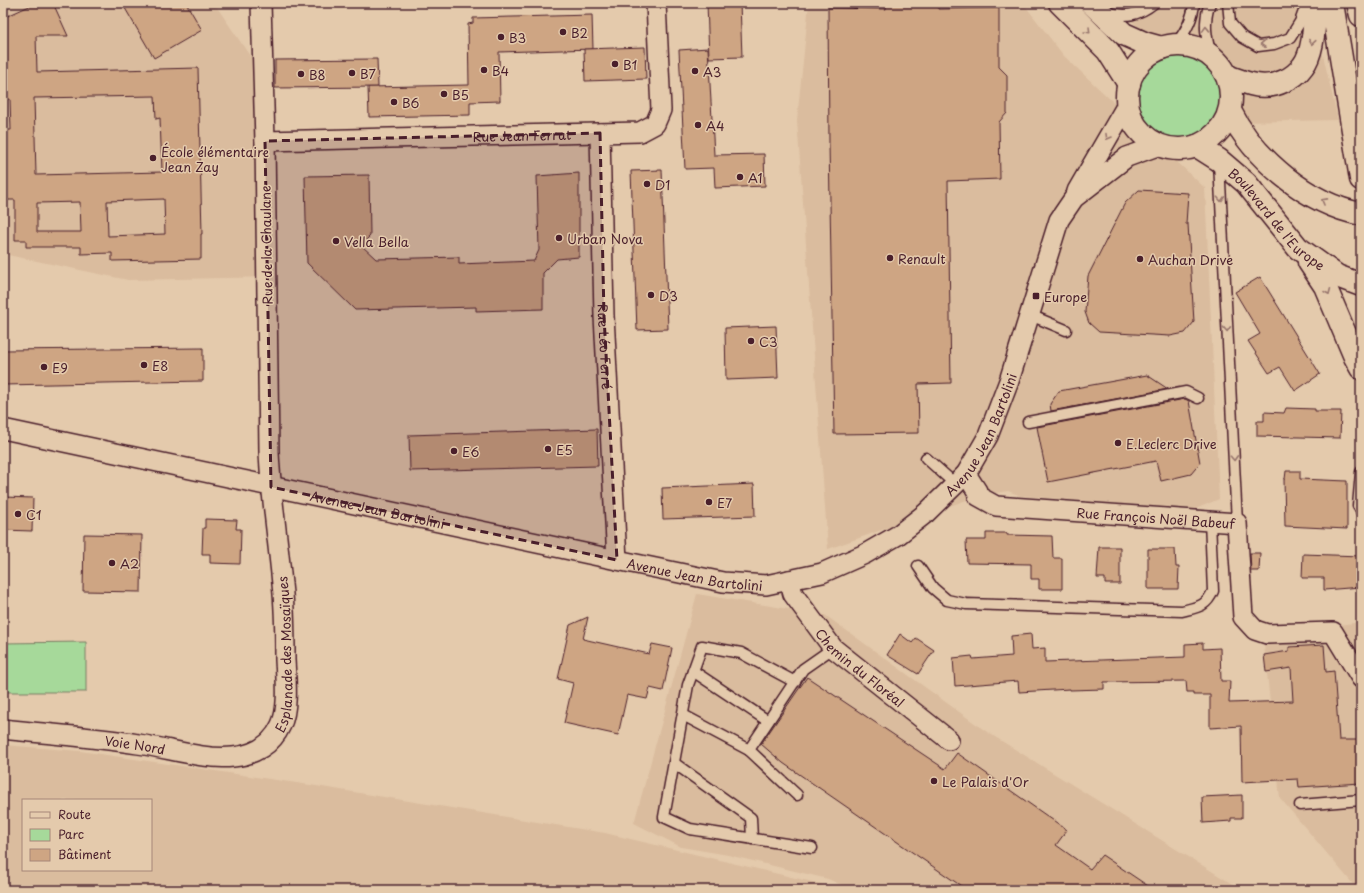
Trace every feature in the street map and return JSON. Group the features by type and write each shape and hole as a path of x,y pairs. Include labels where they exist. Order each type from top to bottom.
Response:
{"street":[{"name":"Rue de la Chaulane","path":"261,3 271,486"},
{"name":"Rue Jean Ferrat","path":"265,141 640,132 655,124 661,110 656,3"},
{"path":"1060,3 1108,51 1128,94 1131,117 1138,129 1148,138 1160,145 1172,149 1185,149 1198,146 1218,132 1230,111 1231,99 1230,86 1227,76 1220,64 1200,49 1188,46 1168,47 1144,43 1124,34 1094,6"},
{"path":"1227,76 1252,84 1266,86 1279,84 1293,76 1304,66 1310,53 1315,3"},
{"path":"1332,3 1361,179"},
{"path":"1342,3 1361,123"},
{"path":"1358,3 1361,15"},
{"path":"1074,198 1128,94 1133,72 1150,54 1168,47"},
{"path":"1230,111 1235,122 1247,139 1262,157 1281,174 1304,190 1330,205 1349,212 1361,214"},
{"name":"Rue Léo Ferré","path":"600,132 604,316 617,560"},
{"name":"Avenue Jean Bartolini","path":"3,429 723,582 766,585 822,573 865,554 898,535 926,513 960,479 988,436 1009,381 1059,220 1074,198 1127,157 1160,145"},
{"name":"Boulevard de l'Europe","path":"1198,146 1219,160 1246,183 1298,248 1337,276 1361,285"},
{"path":"1298,248 1313,267 1325,286 1361,368"},
{"name":"Rue François Noël Babeuf","path":"960,479 978,491 978,496 996,506 1237,523 1243,617 1255,630 1267,634 1332,632 1361,678"},
{"name":"Esplanade des Mosaïques","path":"265,746 277,733 282,724 285,713 286,692 283,586 271,486"},
{"name":"Chemin du Floréal","path":"789,580 793,594 833,648 949,740"},
{"name":"Voie Nord","path":"3,729 138,744 198,755 226,758 249,754 265,746"}],"lane":[{"path":"1094,6 1113,14 1130,16 1146,9 1154,3"},
{"path":"1168,47 1184,34 1190,22 1194,3"},
{"path":"1210,3 1205,24 1206,36 1211,56"},
{"path":"1228,3 1230,23 1242,37 1258,46 1274,44 1290,38 1300,22 1307,3"},
{"path":"1219,160 1237,523"},
{"path":"1030,315 1066,330"},
{"path":"1028,422 1186,392 1198,398"},
{"path":"926,458 960,479"},
{"path":"1361,472 1358,506 1361,511"},
{"path":"918,566 933,588 947,600 966,604 1182,611 1197,607 1209,601 1213,591 1210,521"},
{"path":"794,682 741,653 702,646 688,684 664,817 690,829 812,848"},
{"path":"749,750 803,669 833,648"},
{"path":"693,671 768,721"},
{"path":"682,715 749,750 797,796"},
{"path":"674,763 751,818 752,838"},
{"path":"1300,805 1361,800"}],"highlighted area":[{"path":"600,133 604,316 617,560 271,487 265,141"}],"shaded area":[{"path":"3,3 214,3 263,75 267,277 128,280 3,254"},
{"path":"809,3 1023,3 1064,56 1205,188 1219,499 1193,510 1021,496 1008,491 978,496 828,549 797,120"},
{"path":"1112,3 1311,3 1338,120 1242,122"},
{"path":"697,594 825,615 987,732 1242,890 853,890 828,879 728,855 681,847 634,823"},
{"path":"1361,622 1361,890 1358,890 1280,798 1263,635"},
{"path":"3,745 80,751 310,785 605,833 821,884 833,890 3,890"}],"green space":[{"path":"1180,45 1200,49 1209,54 1223,68 1228,77 1232,97 1228,117 1223,126 1209,140 1200,145 1180,149 1160,145 1151,140 1137,126 1132,117 1128,97 1132,77 1137,68 1151,54 1160,49"},
{"path":"86,642 86,692 3,692 3,643"}],"building":[{"path":"36,3 53,3 68,36 36,36 37,72 198,68 202,234 201,259 112,261 112,253 81,254 81,247 26,247 26,240 15,240 15,200 7,200 5,130 11,130 10,99 5,99 3,18","holes":["155,96 156,119 160,118 162,172 36,175 34,98","164,199 165,234 108,236 107,201","80,202 81,232 37,232 37,203"]},
{"path":"122,3 186,3 202,30 154,58"},
{"path":"707,3 740,3 742,57 709,58"},
{"name":"Renault","path":"886,3 938,3 938,9 999,8 999,67 1007,75 1007,113 999,122 1000,179 948,181 951,383 918,384 919,433 834,434 828,8 886,9"},
{"path":"592,15 593,49 499,52 500,101 470,102 470,115 369,117 368,87 469,85 468,24 473,23 473,18"},
{"name":"B1","path":"645,47 646,79 585,81 584,49"},
{"path":"708,48 714,155 764,154 765,186 715,188 714,168 685,169 679,50"},
{"path":"377,59 378,87 275,88 275,60"},
{"path":"662,170 668,329 637,330 631,171"},
{"name":"Vella Bella","path":"579,173 579,257 557,259 543,273 543,309 476,311 476,307 355,310 307,263 305,176 369,175 370,236 361,245 376,259 459,257 459,264 534,261 539,250 537,176"},
{"name":"Auchan Drive","path":"1139,190 1188,193 1186,224 1188,224 1194,322 1185,333 1170,336 1099,332 1089,323 1085,312 1088,276 1125,203"},
{"path":"1260,277 1320,374 1295,391 1280,367 1269,373 1248,341 1260,334 1235,292"},
{"name":"C3","path":"776,326 778,378 726,380 725,328"},
{"path":"203,348 203,381 3,385 3,350"},
{"path":"1147,375 1168,389 1051,411 1050,404 1059,391"},
{"name":"E.Leclerc Drive","path":"1185,399 1189,401 1200,463 1191,474 1161,481 1156,461 1048,482 1037,427"},
{"path":"1286,408 1315,409 1315,411 1341,411 1340,438 1257,436 1257,421 1264,421 1264,412 1284,413"},
{"path":"597,429 598,466 410,471 409,435"},
{"path":"1286,471 1300,471 1300,479 1347,481 1347,529 1285,526 1284,479"},
{"name":"E7","path":"754,484 755,516 663,519 662,488"},
{"name":"C1","path":"3,497 33,498 32,531 3,530"},
{"path":"205,519 237,520 236,529 241,529 240,564 210,563 210,554 202,554 203,528 205,528"},
{"path":"986,533 1052,536 1053,558 1062,558 1062,589 1039,589 1039,579 1031,579 1031,564 967,563 966,540 986,540"},
{"name":"A2","path":"84,534 142,535 141,592 83,591"},
{"path":"1099,547 1120,547 1120,584 1105,584 1105,578 1097,578"},
{"path":"1148,549 1175,549 1176,567 1179,567 1178,589 1148,589"},
{"path":"1250,553 1260,553 1259,571 1251,571"},
{"path":"1303,554 1361,556 1361,587 1324,590 1324,578 1302,578"},
{"path":"588,617 583,639 649,654 652,644 672,648 663,691 650,688 647,699 627,695 618,735 564,723 573,683 558,679 570,625"},
{"path":"900,634 912,643 916,638 934,650 918,674 887,655"},
{"path":"1031,634 1032,649 1045,648 1045,662 1185,657 1185,644 1203,643 1203,649 1220,648 1221,681 1230,681 1229,703 1293,701 1291,668 1266,672 1264,655 1289,651 1289,647 1324,645 1326,672 1334,671 1339,740 1361,740 1361,783 1299,787 1298,779 1242,782 1241,726 1210,728 1210,695 1193,695 1193,692 1187,692 1186,681 1104,682 1104,689 1019,692 1018,681 955,686 953,658 972,656 973,659 1012,656 1011,636"},
{"path":"807,677 945,769 957,753 1067,830 1056,845 1090,869 1102,855 1154,890 967,890 783,763 761,744"},
{"path":"1242,795 1242,818 1231,818 1231,821 1203,823 1202,797"}],"place":[{"name":"B2","path":"563,32"},
{"name":"B3","path":"501,37"},
{"name":"B1","path":"615,64"},
{"name":"B4","path":"484,70"},
{"name":"A3","path":"695,71"},
{"name":"B7","path":"352,73"},
{"name":"B8","path":"301,74"},
{"name":"B5","path":"444,94"},
{"name":"B6","path":"394,102"},
{"name":"A4","path":"698,125"},
{"name":"École élémentaire Jean Zay","path":"153,158"},
{"name":"A1","path":"740,177"},
{"name":"D1","path":"647,184"},
{"name":"Urban Nova","path":"559,238"},
{"name":"Vella Bella","path":"336,241"},
{"name":"Renault","path":"890,258"},
{"name":"Auchan Drive","path":"1140,259"},
{"name":"D3","path":"651,295"},
{"name":"Europe","path":"1036,296"},
{"name":"C3","path":"751,341"},
{"name":"E8","path":"144,365"},
{"name":"E9","path":"44,367"},
{"name":"E.Leclerc Drive","path":"1118,443"},
{"name":"E5","path":"548,449"},
{"name":"E6","path":"454,451"},
{"name":"E7","path":"709,502"},
{"name":"C1","path":"18,514"},
{"name":"A2","path":"112,563"},
{"name":"Le Palais d'Or","path":"934,781"}]}
